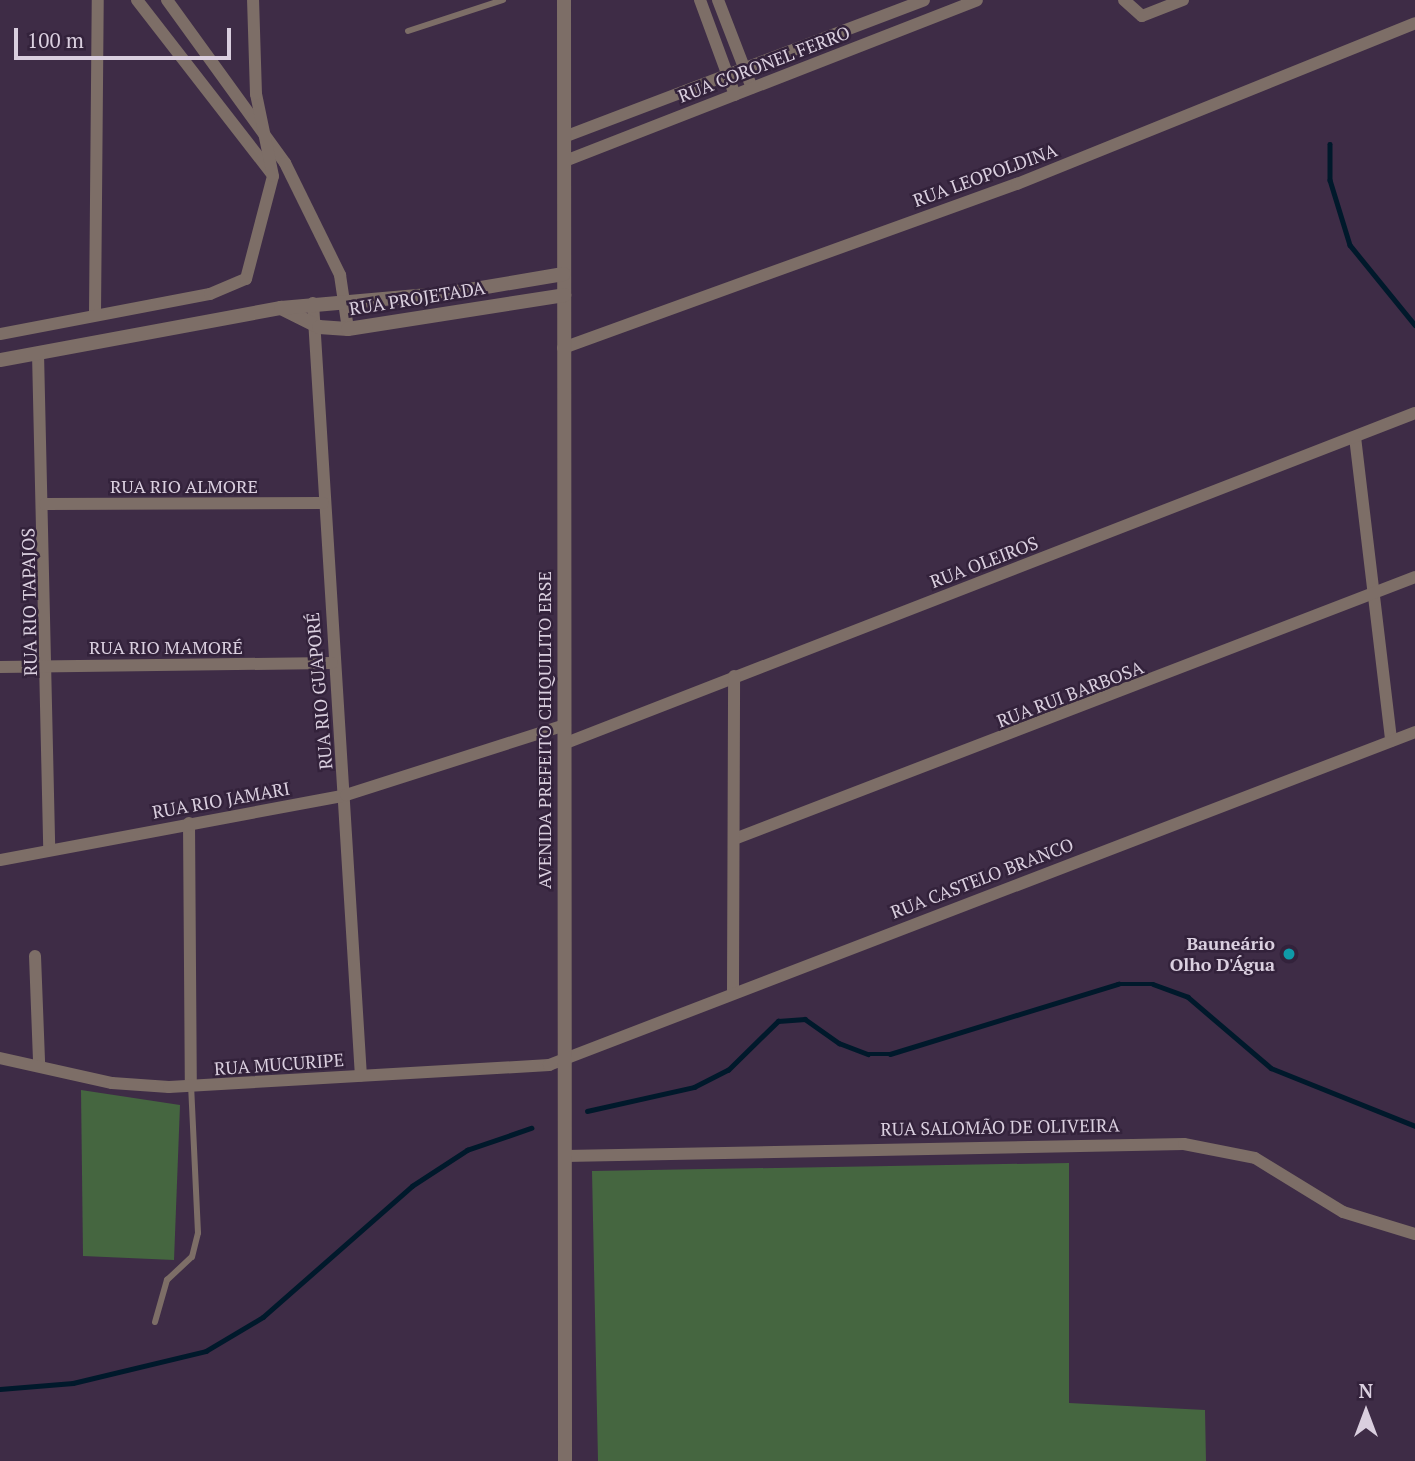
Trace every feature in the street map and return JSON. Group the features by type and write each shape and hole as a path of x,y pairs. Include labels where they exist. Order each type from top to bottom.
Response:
{"street":[{"path":"95,314 98,0"},
{"path":"137,0 273,176 292,186"},
{"path":"167,0 265,133 346,298 348,330"},
{"path":"0,334 240,285 273,176 256,94 253,0"},
{"name":"AVENIDA PREFEITO CHIQUILITO ERSE","path":"564,0 565,1461"},
{"path":"700,0 735,95"},
{"path":"718,0 752,88"},
{"name":"RUA CORONEL FERRO","path":"564,137 746,70 924,0"},
{"name":"RUA CORONEL FERRO","path":"565,161 977,0"},
{"path":"1124,0 1142,16 1183,0"},
{"name":"RUA LEOPOLDINA","path":"563,348 1017,184 1415,23"},
{"path":"859,25 867,43"},
{"name":"RUA PROJETADA","path":"0,360 313,303 346,298 451,293 563,274"},
{"name":"RUA PROJETADA","path":"281,308 315,326 348,330 564,295"},
{"name":"RUA RIO GUAPORÉ","path":"313,303 332,663 346,795 362,1076"},
{"name":"RUA RIO TAPAJOS","path":"38,354 49,666 49,850"},
{"name":"RUA OLEIROS","path":"566,743 1415,413"},
{"path":"1355,437 1391,741"},
{"name":"RUA RIO ALMORE","path":"45,504 323,503"},
{"name":"RUA RUI BARBOSA","path":"737,838 1415,578"},
{"name":"RUA RIO MAMORÉ","path":"0,667 332,663"},
{"path":"733,991 737,838 734,676"},
{"name":"RUA RIO JAMARI","path":"0,860 346,795 565,725"},
{"name":"RUA CASTELO BRANCO","path":"564,1062 733,991 1415,732"},
{"path":"189,823 191,1086"},
{"path":"35,956 39,1062"},
{"name":"RUA MUCURIPE","path":"0,1058 39,1062 112,1083 191,1086 564,1062"},
{"name":"RUA SALOMÃO DE OLIVEIRA","path":"565,1156 1184,1144 1255,1158 1336,1208 1415,1234"}],"lane":[{"path":"408,31 503,0"},
{"path":"155,1322 167,1280 192,1257 198,1233 191,1086"}],"green space":[{"path":"81,1090 180,1105 174,1260 83,1256"},
{"path":"1069,1163 1069,1403 1205,1410 1206,1461 598,1461 592,1171"}],"waterway":[{"path":"1330,144 1330,180 1350,245 1415,325"},
{"path":"587,1111 694,1087 728,1070 778,1021 805,1019 839,1043 868,1054 890,1054 1118,984 1153,984 1188,997 1271,1068 1415,1126"},
{"path":"0,1389 73,1383 206,1351 263,1317 412,1186 467,1150 531,1128"}],"place":[{"name":"Bauneário Olho D'Água","path":"1289,954"}]}
